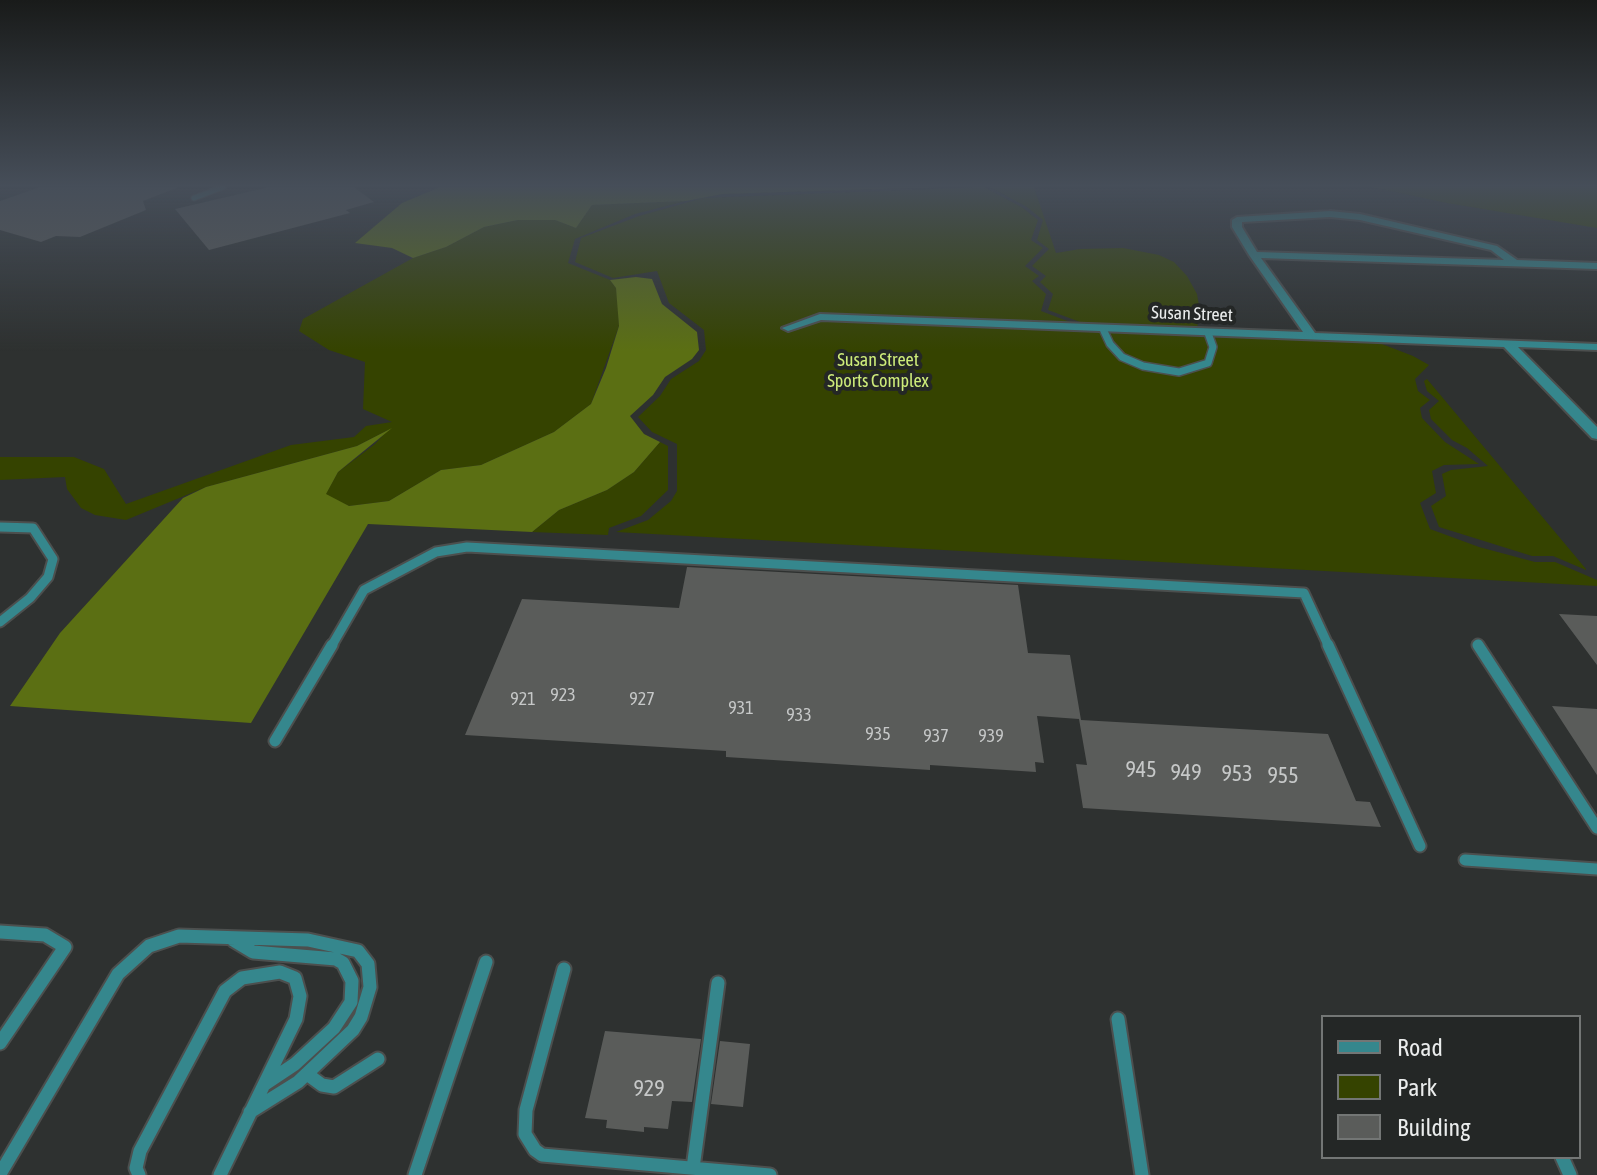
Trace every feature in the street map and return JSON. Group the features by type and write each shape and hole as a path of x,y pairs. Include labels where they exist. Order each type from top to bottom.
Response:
{"street":[{"path":"1246,242 1312,337"},
{"path":"1467,242 1494,248 1512,261"},
{"path":"1254,255 1597,266"},
{"name":"Susan Street","path":"788,328 820,317 1597,347"},
{"path":"1508,344 1597,435"}],"lane":[{"path":"1103,329 1110,344 1122,357 1143,366 1179,372 1208,363 1213,347 1208,333"},
{"path":"0,622 30,598 48,577 53,559 33,528 1,528"},
{"path":"275,741 364,590 436,552 467,547 1304,593 1420,846"},
{"path":"1478,645 1597,828"},
{"path":"1465,860 1597,869"},
{"path":"0,932 45,935 65,947 0,1043"},
{"path":"0,1174 126,964 149,946 172,937 230,938 308,940 358,951 368,964 370,987 361,1017 353,1030 307,1074 250,1112"},
{"path":"230,938 253,952 336,959 349,970 352,981 351,1002 334,1028 295,1064 264,1084"},
{"path":"415,1175 486,962"},
{"path":"564,969 526,1110 525,1134 529,1143 542,1155 770,1175"},
{"path":"139,1175 136,1168 140,1151 225,991 242,978 280,972 295,978 300,996 296,1019 220,1175"},
{"path":"693,1168 718,983"},
{"path":"1118,1019 1142,1175"},
{"path":"307,1074 322,1085 334,1087 378,1059"}],"green space":[{"path":"456,242 574,242 568,263 610,280 616,288 619,326 591,404 554,432 481,465 441,470 389,501 349,506 325,495 338,472 388,430 357,446 206,487 126,520 95,515 81,508 67,489 65,477 0,480 0,457 74,457 104,469 126,504 291,445 354,437 366,426 392,422 363,409 365,362 329,350 299,331 303,319 413,258"},
{"path":"456,242 413,258 392,248 355,243"},
{"name":"Susan Street Sports Complex","path":"580,242 1034,242 1043,248 1025,266 1039,276 1032,281 1046,294 1041,311 1086,328 1369,339 1429,365 1415,379 1418,391 1430,400 1420,408 1422,418 1445,442 1479,464 1444,465 1432,471 1436,493 1420,503 1430,529 1479,547 1535,562 1555,562 1597,580 1597,586 616,532 648,520 671,501 677,491 677,444 652,432 638,417 660,396 671,379 699,361 706,350 704,330 669,303 657,271 613,278 575,262"},
{"path":"1039,242 1052,242 1056,253 1123,248 1159,255 1174,262 1197,294 1200,311 1197,328 1285,332 1088,325 1048,310 1053,294 1040,282 1046,276 1032,266 1049,249"},
{"path":"652,279 662,304 697,332 699,350 692,359 665,377 653,395 630,416 644,434 660,442 634,472 607,490 559,510 532,532 368,524 251,723 10,706 60,633 183,498 206,487 357,446 392,428 338,472 326,494 349,506 389,501 441,470 481,465 554,432 591,404 606,368 619,326 616,288 610,280"},
{"path":"1427,379 1586,570 1553,556 1532,556 1439,527 1431,506 1446,496 1442,474 1488,466 1452,440 1431,419 1429,410 1439,401 1427,391 1424,381"},
{"path":"660,442 668,446 668,490 641,516 609,528 608,535 532,532 559,510 607,490 634,472"}],"building":[{"path":"202,242 240,242 209,250"},
{"path":"687,567 1018,585 1028,653 1070,655 1081,720 1328,734 1356,801 1370,802 1381,827 1083,808 1076,764 1087,765 1079,719 1037,716 1044,763 1035,762 1036,772 930,765 930,770 726,757 726,751 465,735 522,599 679,608"},
{"path":"1559,614 1597,616 1597,665"},
{"path":"1552,706 1597,709 1597,775"},
{"path":"605,1031 701,1039 692,1102 672,1101 668,1129 644,1127 644,1132 606,1128 607,1120 585,1118"},
{"path":"720,1041 750,1044 743,1107 711,1104"}]}
